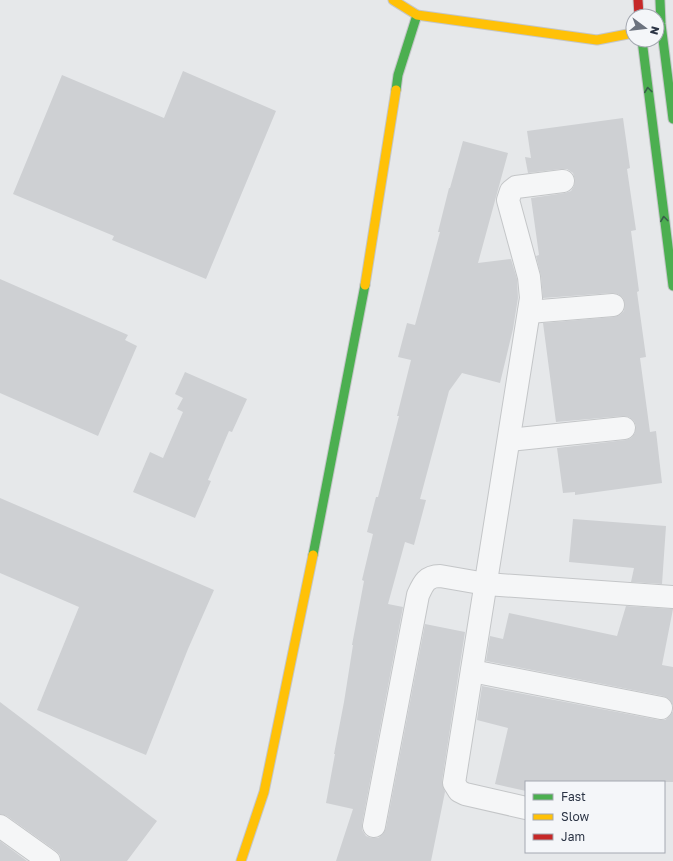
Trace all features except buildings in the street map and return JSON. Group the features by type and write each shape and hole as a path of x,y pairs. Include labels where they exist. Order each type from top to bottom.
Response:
{"street":[{"path":"394,0 417,15 597,40 625,35"},
{"path":"241,861 264,792 304,602 363,302 398,75 417,15"},
{"path":"643,48 673,286"},
{"path":"662,48 673,119"},
{"path":"525,808 465,794 458,791 454,783 531,298 529,277 508,200 510,191 516,187 563,181"},
{"path":"529,312 612,305"},
{"path":"509,440 624,428"},
{"path":"374,826 418,595 422,584 428,578 440,576 486,584 673,597"},
{"path":"472,671 661,708"},
{"path":"0,826 49,861"}],"traffic: fast":[{"path":"660,0 661,24 673,119"},
{"path":"396,90 398,75 417,15"},
{"path":"643,48 673,286"},
{"path":"313,555 365,285"}],"traffic: slow":[{"path":"393,0 417,15 597,40 625,35"},
{"path":"365,285 396,90"},
{"path":"241,861 264,792 313,555"}],"traffic: jam":[{"path":"638,0 638,8"}]}
